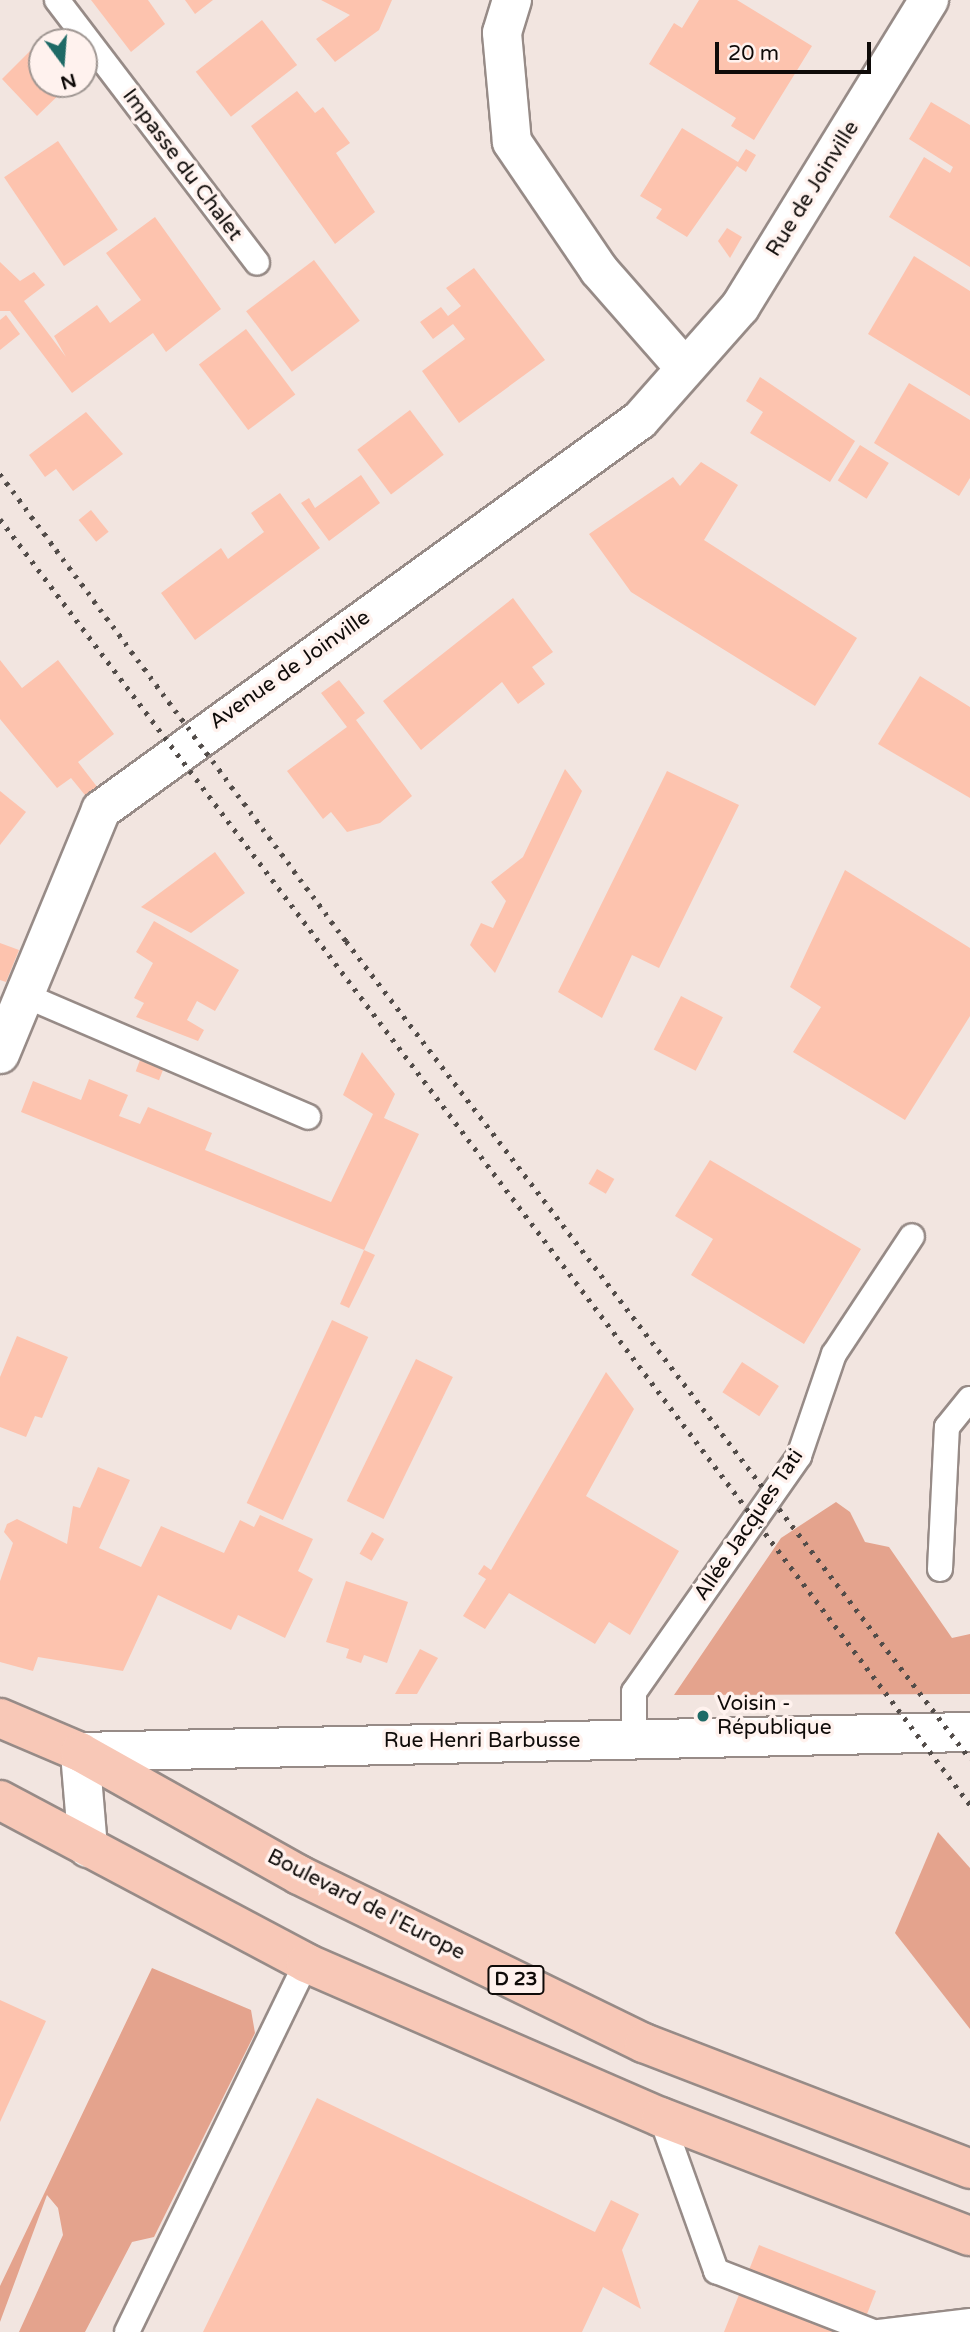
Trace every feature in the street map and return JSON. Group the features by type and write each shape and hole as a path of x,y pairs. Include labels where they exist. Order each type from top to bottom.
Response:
{"main road":[{"name":"Rue Henri Barbusse","path":"0,1718 80,1752"},
{"name":"Boulevard de l'Europe","path":"80,1752 299,1875 644,2043 970,2169"},
{"path":"0,1800 306,1964 661,2117 970,2236"}],"street":[{"path":"512,0 502,33 512,142 599,270 684,367"},
{"name":"Rue de Joinville","path":"684,367 740,307 929,0"},
{"name":"Avenue de Joinville","path":"0,1054 102,810 640,420 684,367"},
{"name":"Rue Henri Barbusse","path":"80,1752 970,1732"},
{"path":"80,1752 88,1848"}],"lane":[{"name":"Impasse du Chalet","path":"57,0 257,262"},
{"path":"24,995 308,1117"},
{"name":"Allée Jacques Tati","path":"634,1740 634,1692 799,1456 834,1354 912,1236"},
{"path":"940,1569 947,1427 970,1399"},
{"path":"127,2332 306,1964"},
{"path":"661,2117 716,2272 873,2332"},
{"path":"879,2332 970,2321"}],"shaded area":[{"path":"836,1502 850,1512 865,1542 889,1547 952,1638 970,1634 970,1694 674,1695 781,1538"},
{"path":"938,1832 970,1868 970,2029 895,1933"},
{"path":"152,1968 251,2010 255,2033 154,2237 132,2242 85,2332 19,2332 63,2235 58,2208 47,2195 0,2322 0,2286"}],"building":[{"path":"91,0 148,0 165,24 131,52"},
{"path":"185,0 213,0 195,14"},
{"path":"321,0 392,0 379,30 335,62 316,39 350,15"},
{"path":"699,0 737,0 812,46 754,140 731,126 736,118 649,64 674,23 682,28"},
{"path":"262,20 297,65 231,117 196,72"},
{"path":"28,53 28,98 56,98 37,116 2,79"},
{"path":"297,91 315,113 323,107 350,143 336,153 375,212 335,244 251,126"},
{"path":"931,102 970,125 970,267 889,217 924,157 950,173 953,167 909,139"},
{"path":"682,128 738,162 746,149 756,155 746,172 737,166 687,237 656,218 662,209 640,196"},
{"path":"58,141 118,230 64,266 4,177"},
{"path":"155,217 221,309 166,352 153,333 72,393 10,311 0,311 0,262 20,281 34,272 45,285 24,301 66,357 54,336 97,305 110,323 141,300 106,253"},
{"path":"727,228 742,237 730,258 718,241"},
{"path":"914,256 970,291 970,396 868,334"},
{"path":"314,260 360,321 292,372 246,311"},
{"path":"474,268 545,360 459,423 422,371 465,339 453,324 433,339 420,322 441,307 448,316 461,306 446,288"},
{"path":"6,315 20,334 0,350 0,320"},
{"path":"246,329 295,394 248,430 199,365"},
{"path":"760,377 855,441 830,482 750,433 763,412 746,401"},
{"path":"909,383 970,420 970,478 959,496 874,443"},
{"path":"410,410 444,455 391,494 357,450"},
{"path":"86,412 123,454 73,491 56,469 45,477 29,455"},
{"path":"860,445 889,463 867,499 838,481"},
{"path":"701,462 738,485 704,540 857,638 815,706 631,592 589,534 673,477 680,486"},
{"path":"361,475 380,503 329,541 301,503 309,498 315,508"},
{"path":"280,493 320,548 195,640 161,593 221,548 228,559 264,532 251,513"},
{"path":"91,510 109,532 96,542 79,520"},
{"path":"513,598 553,652 532,667 545,684 518,704 502,682 421,750 383,701"},
{"path":"0,660 22,688 58,660 114,734 78,762 98,788 89,800 71,778 57,788 0,719"},
{"path":"920,676 970,707 970,798 878,744"},
{"path":"339,680 365,713 356,720 412,796 380,823 347,832 331,812 323,819 287,771 347,727 321,693"},
{"path":"565,769 582,791 495,973 470,945 481,923 493,928 506,901 491,882 523,857"},
{"path":"667,771 739,805 659,968 632,955 602,1018 558,992"},
{"path":"0,791 26,812 0,845"},
{"path":"215,852 245,893 191,933 141,907"},
{"path":"845,870 970,948 970,1016 905,1120 793,1052 821,1007 790,987"},
{"path":"154,921 239,970 215,1011 197,1001 187,1020 204,1030 198,1041 136,1017 144,1003 134,998 153,963 136,952"},
{"path":"0,943 19,950 6,982 0,980"},
{"path":"681,996 723,1017 696,1071 654,1049"},
{"path":"362,1052 395,1094 384,1118 419,1134 364,1250 21,1112 33,1081 81,1100 89,1079 128,1095 119,1116 140,1124 148,1107 212,1133 205,1150 331,1202 373,1114 343,1095"},
{"path":"140,1060 163,1069 159,1080 136,1071"},
{"path":"710,1160 861,1249 804,1344 691,1275 713,1239 675,1216"},
{"path":"597,1169 614,1179 606,1194 588,1184"},
{"path":"364,1250 375,1255 349,1308 340,1304"},
{"path":"332,1320 368,1337 283,1520 247,1503"},
{"path":"17,1336 68,1357 42,1418 35,1416 26,1437 0,1427 0,1377"},
{"path":"416,1359 453,1377 384,1519 347,1501"},
{"path":"742,1362 779,1386 759,1416 722,1392"},
{"path":"606,1372 634,1409 586,1496 679,1551 630,1635 609,1622 595,1644 509,1593 485,1629 463,1616 486,1579 478,1574 484,1565 491,1570"},
{"path":"98,1467 130,1480 99,1548 141,1567 161,1526 224,1553 240,1520 254,1527 260,1515 313,1539 298,1571 313,1579 285,1638 238,1615 231,1630 158,1595 123,1671 38,1657 33,1671 0,1662 0,1581 13,1543 4,1532 7,1524 17,1519 67,1544 73,1506 80,1508"},
{"path":"372,1532 384,1539 372,1561 360,1554"},
{"path":"346,1581 408,1602 387,1663 364,1655 361,1663 346,1658 349,1649 326,1642"},
{"path":"420,1649 438,1658 417,1694 395,1694"},
{"path":"0,2000 46,2021 0,2122"},
{"path":"317,2098 595,2232 611,2200 639,2214 622,2250 641,2309 603,2287 582,2332 203,2332"},
{"path":"759,2245 876,2291 860,2332 724,2332"}],"railway":[{"path":"0,474 346,941 970,1759"},
{"path":"0,519 970,1805"}],"place":[{"name":"Voisin - République","path":"703,1716"}]}
